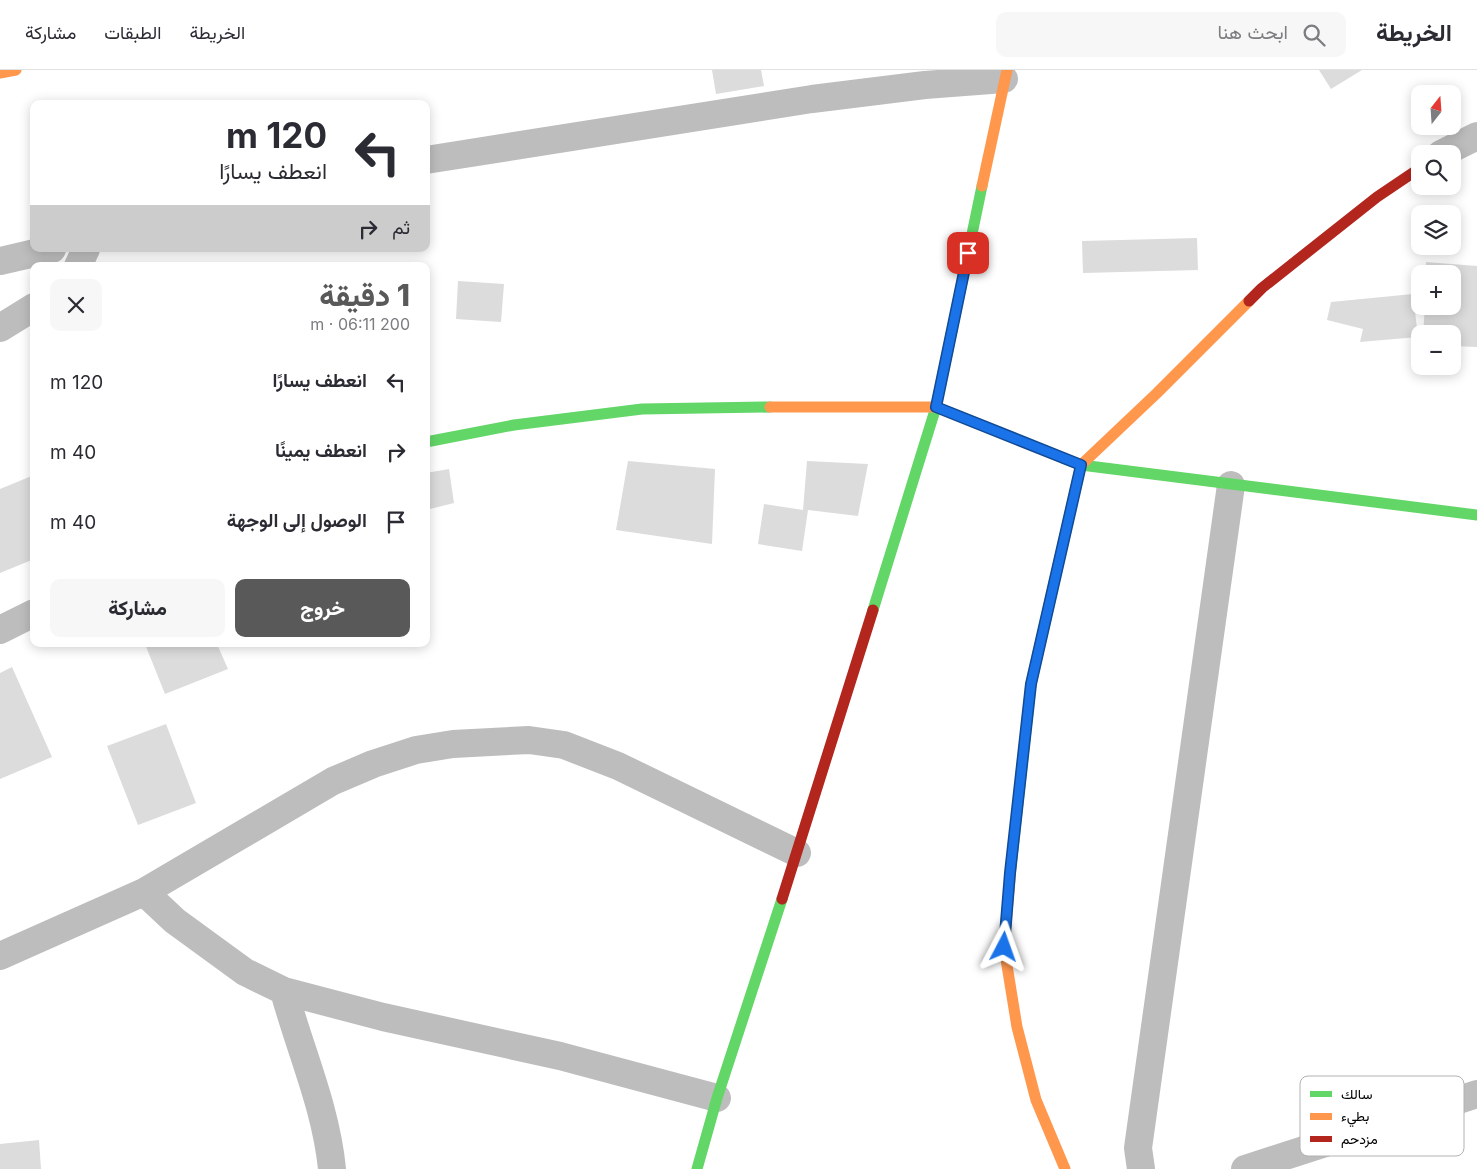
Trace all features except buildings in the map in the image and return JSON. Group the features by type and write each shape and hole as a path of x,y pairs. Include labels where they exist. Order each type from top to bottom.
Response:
{"main road":[{"path":"0,73 16,70"},
{"path":"697,1169 717,1098 797,853 936,407 1005,75"},
{"path":"1065,1169 1036,1100 1017,1027 1004,947 1010,873 1031,684 1081,465 1157,393 1262,288 1377,197 1411,174"},
{"path":"430,441 514,424 642,409 936,407 1081,465 1477,515"}],"street":[{"path":"430,159 812,98 1005,75"},
{"path":"1459,145 1477,136"},
{"path":"0,261 39,252"},
{"path":"0,328 30,309"},
{"path":"1141,1169 1138,1148 1230,485"},
{"path":"0,630 30,615"},
{"path":"0,956 144,892 333,781 373,764 453,744 529,740 564,745 618,766 797,853"},
{"path":"144,892 175,921 245,972 284,991 392,1020 560,1056 717,1098"},
{"path":"284,991 308,1065 330,1152 332,1169"},
{"path":"1464,1098 1477,1094"},
{"path":"1244,1169 1300,1151"}],"traffic: fast":[{"path":"873,610 936,407 982,186"},
{"path":"430,441 514,425 642,409 770,407"},
{"path":"1063,458 1081,465 1477,515"},
{"path":"1011,867 1031,684 1057,570"},
{"path":"697,1169 717,1098 782,899"}],"traffic: slow":[{"path":"0,73 16,70"},
{"path":"982,186 1007,70"},
{"path":"1057,570 1081,465 1157,393 1249,301"},
{"path":"770,407 936,407 1063,458"},
{"path":"1011,867 1004,947 1017,1027 1036,1100 1065,1169"}],"traffic: jam":[{"path":"1249,301 1262,288 1377,197 1411,174"},
{"path":"782,899 873,610"}],"route":[{"path":"968,253 936,407 1081,465 1031,684 1010,873 1004,947"}]}
